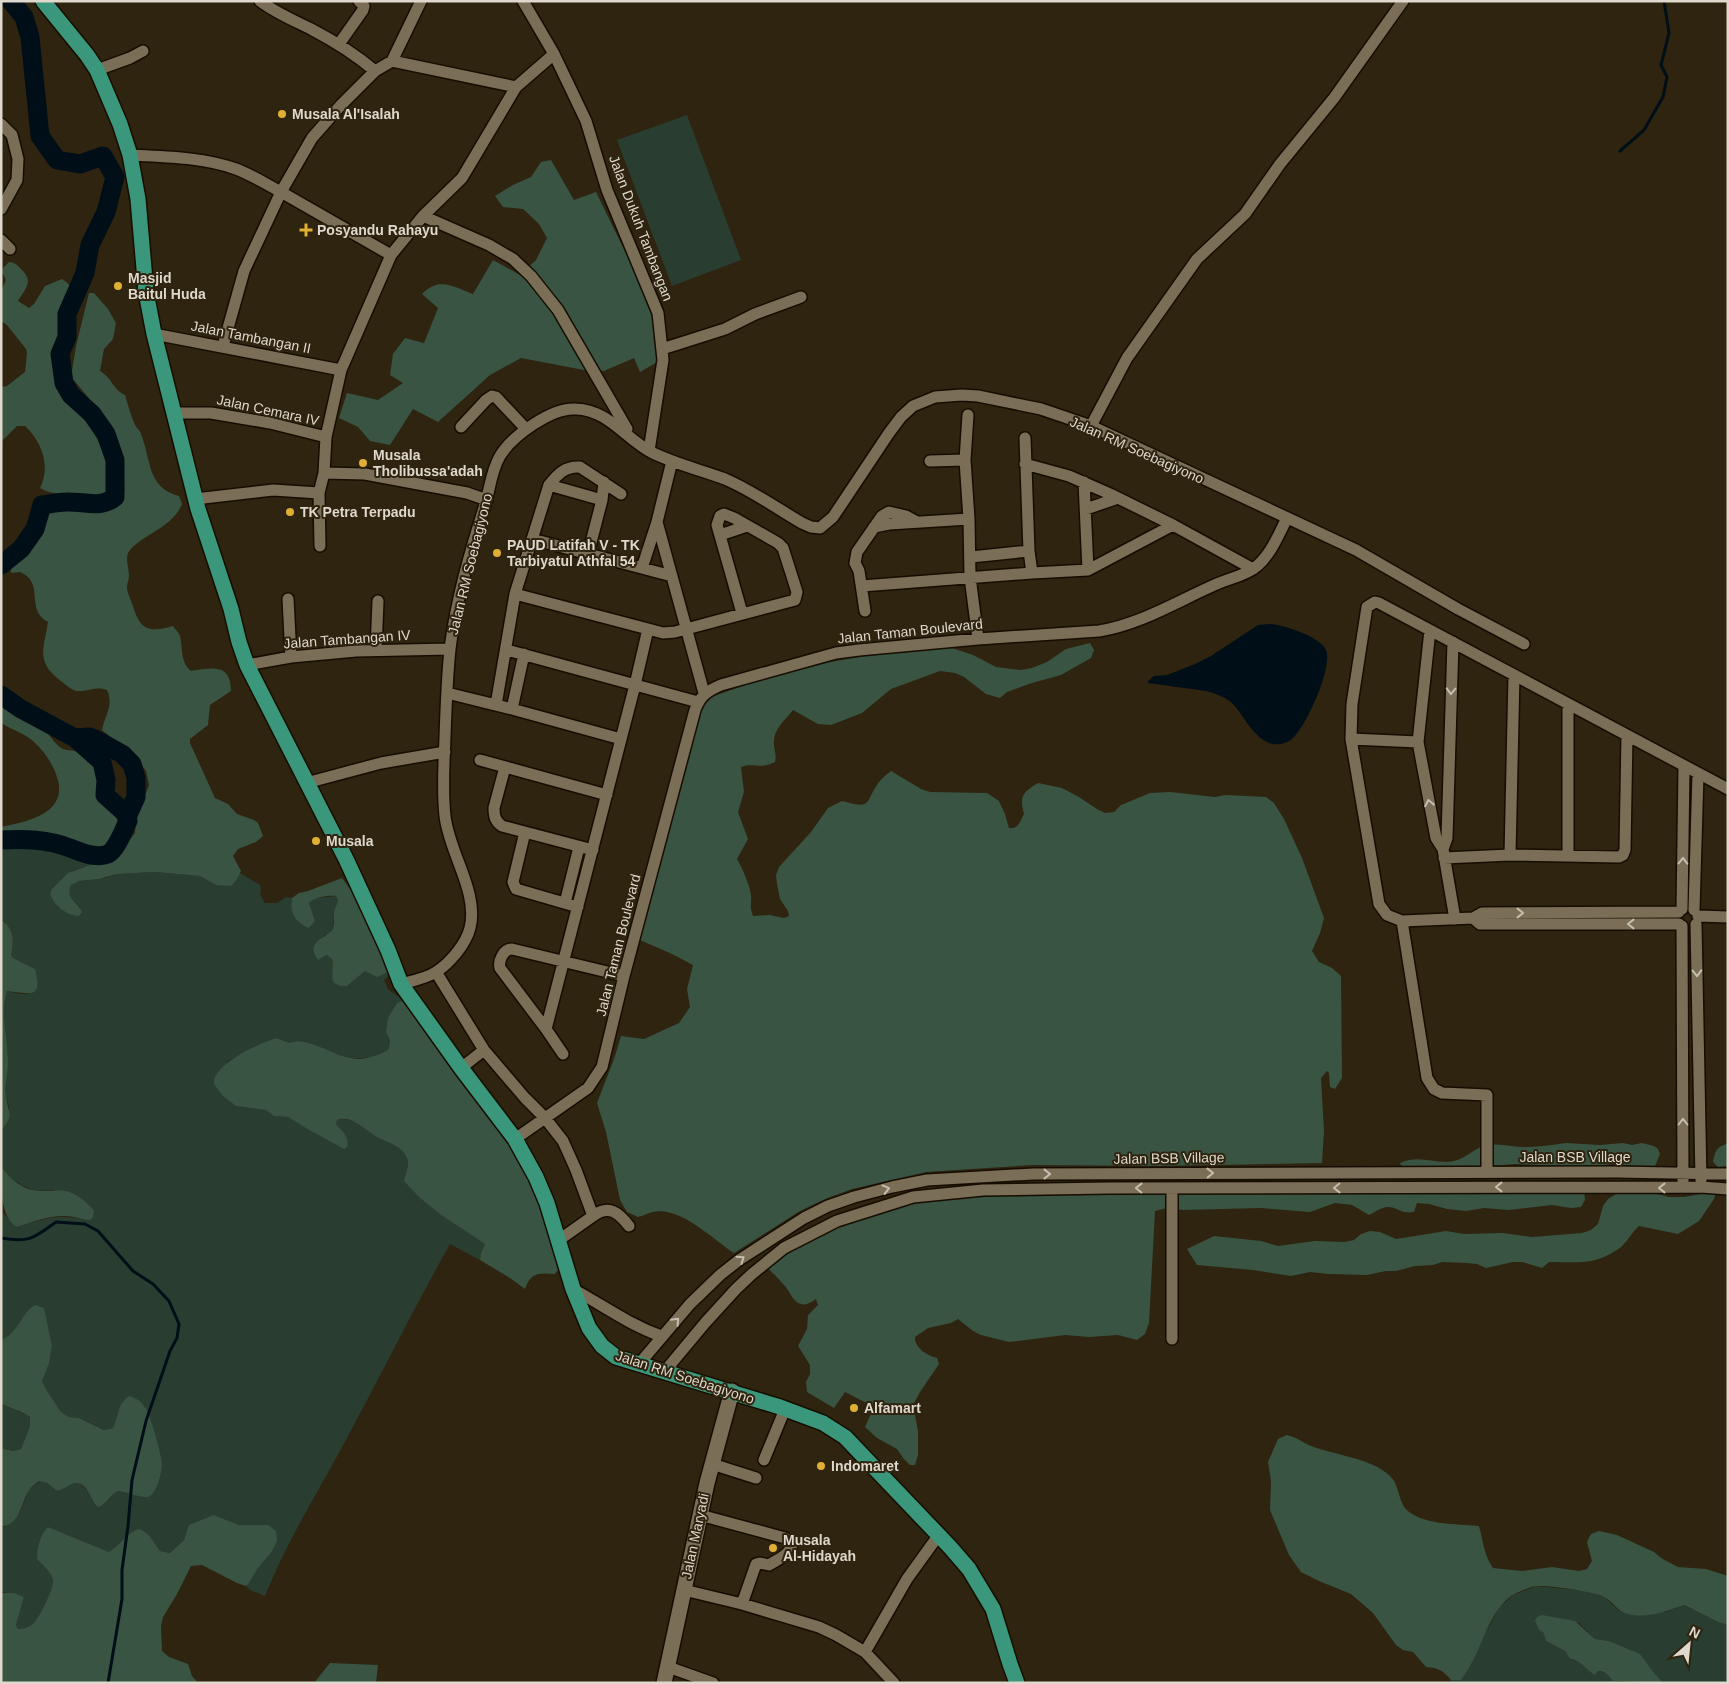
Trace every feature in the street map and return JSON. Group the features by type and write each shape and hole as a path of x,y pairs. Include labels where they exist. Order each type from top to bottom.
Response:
{"main road":[{"name":"Jalan RM Soebagiyono","path":"43,1 97,70 120,124 130,155 138,199 146,292 154,334 195,499 247,665 346,859 402,984 461,1068 515,1139 536,1177 547,1203 573,1288 595,1339 616,1356 785,1409 823,1423 845,1437 969,1570 994,1609 1010,1664 1018,1683"}],"street":[{"path":"260,1 353,52 375,70"},
{"path":"339,44 363,10 364,6 358,1"},
{"path":"223,346 244,271 281,192 312,138 340,105 375,70 392,61 421,1"},
{"name":"Jalan Dukuh Tambangan","path":"523,1 554,54 586,121 607,190 658,313 663,360 649,451"},
{"path":"1091,426 1127,358 1197,259 1245,214 1280,164 1334,98 1402,1"},
{"path":"97,70 130,58 143,51"},
{"path":"320,546 319,492 324,473 326,437 341,370 391,255 423,216 462,178 516,87 554,54"},
{"path":"392,61 516,87"},
{"path":"1,124 12,136 18,159 17,180 1,208"},
{"path":"130,155 173,157 208,162 236,169 260,180 391,255"},
{"path":"423,216 489,244 513,259 531,276 558,310 632,438"},
{"path":"1,240 10,249"},
{"path":"662,349 725,329 755,314 801,297"},
{"name":"Jalan Tambangan II","path":"154,334 341,370"},
{"path":"461,427 492,396 496,397 526,429"},
{"name":"Jalan RM Soebagiyono","path":"402,984 436,972 460,949 466,940 471,921 470,896 447,833 443,791 447,693 450,649 458,599 487,500 490,480 499,456 514,438 534,423 573,408 587,410 602,416 617,425 649,451 724,479 802,523 820,528 833,517 901,417 913,406 924,400 948,396 978,396 1041,409 1091,426 1356,550 1524,644"},
{"name":"Jalan Cemara IV","path":"175,413 211,413 270,423 326,437"},
{"path":"968,415 965,460 971,557 970,577 978,639"},
{"path":"1025,438 1029,551 1032,573"},
{"path":"930,461 965,460"},
{"path":"642,568 672,461"},
{"path":"1025,464 1084,482 1173,525 1253,569"},
{"path":"496,705 507,650 515,594 549,486 560,472 573,467 580,467 621,494"},
{"path":"324,473 365,474 467,493 487,500"},
{"path":"588,554 602,500 604,482"},
{"path":"1084,482 1088,570"},
{"path":"549,486 602,500"},
{"path":"195,499 273,490 319,492"},
{"path":"1086,509 1118,498"},
{"path":"515,594 670,633 742,613 792,602 797,598 797,592 783,548 778,543 734,518 722,514 718,518 717,525 742,613"},
{"name":"Jalan Taman Boulevard","path":"515,1139 588,1088 602,1067 624,976 701,698 721,685 836,654 978,639 1099,631 1137,622 1218,583 1253,569 1269,552 1287,518"},
{"path":"865,611 859,571 855,564 857,552 874,527 969,519"},
{"path":"507,650 635,685 701,698 687,629 656,522"},
{"path":"862,586 1088,570 1173,525"},
{"path":"720,535 747,526"},
{"path":"532,539 672,576"},
{"path":"971,557 1029,551"},
{"path":"288,599 291,657"},
{"path":"376,650 378,601"},
{"path":"1728,789 1379,603 1375,602 1367,608 1352,704 1351,739 1379,904 1387,915 1402,921 1473,918 1482,913 1687,918 1728,917"},
{"path":"546,1029 648,629"},
{"path":"1430,630 1418,742 1436,838 1443,854 1455,919"},
{"path":"1443,854 1448,838 1453,642"},
{"name":"Jalan Tambangan IV","path":"247,665 291,657 376,650 450,649"},
{"path":"512,709 524,654"},
{"path":"1510,855 1514,675"},
{"path":"447,693 621,739"},
{"path":"1568,704 1568,856"},
{"path":"1443,854 1619,857 1623,855 1625,850 1627,735"},
{"path":"1351,739 1418,742"},
{"path":"306,783 381,763 445,752"},
{"path":"480,760 607,795"},
{"path":"505,767 494,808 497,823 502,826 593,850"},
{"path":"1684,767 1687,918 1701,1187"},
{"path":"1684,1188 1687,918 1698,774"},
{"path":"525,832 514,886 519,890 578,907"},
{"path":"565,903 579,846"},
{"path":"1402,921 1427,1078 1434,1089 1442,1093 1487,1095 1487,1172"},
{"path":"563,1054 499,965 503,955 508,949 624,976"},
{"path":"436,972 484,1050 563,1141 593,1216"},
{"path":"461,1068 484,1050"},
{"path":"1683,1148 1700,1147"},
{"name":"Jalan BSB Village","path":"638,1364 661,1336 704,1291 739,1260 804,1218 828,1206 892,1187 927,1180 1033,1174 1487,1172 1728,1174"},
{"path":"664,1371 705,1323 752,1274 784,1248 837,1221 912,1197 983,1190 1701,1187 1728,1189"},
{"path":"1172,1189 1172,1338"},
{"path":"559,1240 602,1210 608,1210 619,1215 629,1226"},
{"path":"573,1288 599,1303 610,1312 644,1330 661,1336"},
{"name":"Jalan Maryadi","path":"664,1683 700,1515 732,1391"},
{"path":"764,1460 785,1409"},
{"path":"712,1464 756,1478"},
{"path":"700,1515 785,1538 792,1544 788,1552 769,1565 756,1564 742,1604"},
{"path":"865,1652 907,1579 938,1536"},
{"path":"684,1590 742,1604 820,1627 865,1652 894,1683"},
{"path":"668,1667 713,1683"}],"green space":[{"path":"687,115 741,260 672,286 617,140"},
{"path":"551,160 574,200 596,192 656,315 659,361 640,372 634,358 604,371 584,370 521,358 490,375 438,422 413,409 390,445 370,441 358,427 339,418 347,393 378,400 403,383 390,375 393,354 405,338 424,343 438,308 422,294 428,289 434,285 441,284 453,286 473,294 493,260 520,275 536,260 547,238 539,224 523,209 503,207 495,196 531,177 541,162"},
{"path":"9,262 18,266 26,274 27,286 18,301 29,308 34,304 45,286 62,279 71,288 72,295 65,313 56,366 59,379 65,391 86,420 101,446 107,465 109,485 108,495 102,499 86,501 40,488 45,471 45,463 36,439 25,426 17,426 1,442 1,387 7,386 25,372 27,353 26,349 7,325 1,321 1,291 6,280 2,272"},
{"path":"89,293 94,293 108,309 116,323 113,339 104,349 100,371 125,395 134,422 141,433 156,479 169,492 179,496 182,504 178,512 166,524 136,544 128,553 128,594 142,625 152,629 173,626 180,636 183,659 191,671 219,669 228,676 231,691 210,705 208,725 190,739 190,743 215,798 228,804 237,814 258,823 263,836 256,842 238,849 233,856 241,871 231,886 216,885 200,876 155,872 117,874 99,879 79,881 71,885 69,894 82,912 79,916 69,914 54,902 50,893 52,889 68,873 109,860 123,849 135,833 136,819 149,785 146,771 130,748 117,742 102,730 110,700 107,690 75,690 68,687 47,668 43,655 48,622 41,617 37,610 34,589 28,577 20,572 11,573 11,569 38,536 50,512 59,509 101,513 118,502 124,493 123,466 115,438 99,412 71,377 76,346"},
{"path":"1090,643 1094,650 1091,658 1061,675 1007,692 1000,698 986,694 964,677 955,673 940,671 891,689 862,713 831,725 818,724 793,710 776,732 774,744 775,762 761,766 750,765 741,767 744,792 738,812 748,839 737,859 749,886 753,916 770,915 784,918 789,916 780,899 776,875 779,867 811,832 828,808 842,801 859,805 864,804 880,781 891,771 921,789 930,792 987,793 999,801 1009,828 1019,824 1024,814 1022,799 1029,789 1038,783 1062,788 1105,813 1114,812 1121,805 1150,793 1170,792 1215,797 1226,795 1266,797 1274,803 1284,819 1302,858 1324,918 1312,951 1319,962 1332,968 1341,976 1342,1078 1335,1089 1330,1087 1329,1073 1327,1071 1321,1078 1324,1131 1322,1163 1156,1166 1033,1165 926,1172 852,1189 825,1199 800,1211 734,1253 695,1225 674,1214 663,1211 638,1217 627,1212 620,1200 606,1132 597,1103 621,1036 644,1039 679,1023 690,1007 687,989 693,965 640,940 692,739 702,708 711,697 757,681 830,662 883,653 952,648 973,655 996,667 1021,670 1047,662 1066,649"},
{"path":"1,698 22,715 42,727 60,747 89,754 95,761 100,776 99,797 114,814 118,823 118,829 109,846 90,850 53,838 1,834 1,827 23,822 44,814 57,799 59,789 53,767 41,749 27,736 1,723"},
{"path":"13,846 58,852 96,863 72,871 57,906 65,911 80,908 71,899 69,893 69,889 75,882 105,878 117,874 155,872 200,876 216,885 240,873 260,885 260,894 265,903 277,903 286,897 292,898 291,903 297,920 309,928 315,921 309,903 317,898 336,896 338,900 334,912 333,927 330,932 323,936 326,955 332,959 332,973 347,986 365,971 377,976 389,972 384,980 388,989 397,996 401,994 405,1000 389,1037 390,1046 388,1050 374,1057 351,1059 307,1043 290,1043 276,1038 254,1047 227,1062 236,1106 266,1110 275,1116 288,1117 304,1127 347,1138 336,1124 336,1120 342,1119 358,1124 398,1147 404,1153 408,1162 405,1176 421,1199 441,1215 485,1244 480,1260 450,1244 293,1536 265,1596 250,1590 246,1586 271,1553 268,1525 239,1525 214,1515 187,1533 184,1540 170,1553 160,1551 149,1535 109,1552 48,1527 37,1559 51,1575 53,1581 45,1604 33,1624 26,1628 18,1629 16,1625 24,1597 1,1593 1,1526 4,1527 20,1512 29,1490 40,1481 47,1483 57,1491 74,1483 79,1483 92,1497 104,1505 118,1491 145,1497 162,1465 151,1421 144,1405 119,1410 113,1428 105,1430 79,1418 69,1417 61,1412 42,1381 51,1349 48,1327 23,1317 15,1331 1,1340 1,1211 17,1227 43,1219 58,1217 85,1220 94,1210 79,1197 52,1190 36,1191 23,1186 10,1178 1,1166 1,1131 7,1124 9,1107 6,1097 8,1056 5,1034 1,1024 3,999 7,991 30,994 35,969 10,955 13,935 9,927 1,920 1,849"},
{"path":"342,878 367,912 373,935 389,967 389,972 377,977 365,971 347,986 336,984 333,981 332,959 326,955 318,960 314,953 316,943 333,928 334,912 338,900 336,896 322,897 309,903 315,921 309,928 294,917 291,903 292,898 299,893"},
{"path":"1,920 6,923 11,931 13,944 11,955 13,958 35,969 37,986 36,991 33,993 7,991 5,999 4,1015 8,1063 6,1091 10,1114 8,1121 1,1131"},
{"path":"405,1000 516,1152 547,1216 560,1267 555,1274 536,1275 530,1279 525,1289 480,1260 485,1244 441,1215 421,1199 404,1181 408,1161 405,1154 399,1148 353,1121 342,1119 337,1120 336,1124 345,1134 348,1143 344,1149 288,1117 274,1116 266,1110 236,1106 223,1096 214,1084 215,1076 238,1055 276,1038 290,1043 304,1042 312,1044 355,1059 369,1057 388,1050 390,1045 386,1032 388,1018 397,1003"},
{"path":"1566,1143 1600,1145 1623,1143 1632,1145 1642,1143 1654,1146 1660,1154 1655,1166 1649,1167 1613,1164 1585,1167 1516,1164 1463,1168 1405,1167 1400,1163 1414,1159 1441,1162 1454,1161 1489,1145 1529,1147"},
{"path":"1728,1143 1728,1166 1718,1167 1713,1162 1716,1151"},
{"path":"1,1166 14,1181 31,1190 58,1190 75,1195 94,1210 93,1217 90,1220 60,1216 41,1219 17,1227 11,1222 4,1209"},
{"path":"1584,1189 1585,1200 1581,1207 1571,1208 1552,1205 1509,1210 1484,1208 1466,1211 1417,1203 1414,1212 1387,1207 1369,1215 1352,1205 1335,1203 1310,1212 1261,1208 1183,1210 1167,1208 1155,1211 1149,1323 1145,1334 1137,1340 1118,1335 1089,1337 1065,1335 1009,1342 981,1335 958,1319 951,1323 928,1328 915,1337 919,1348 937,1358 939,1364 913,1405 918,1431 918,1455 915,1465 910,1465 897,1449 877,1438 865,1427 874,1407 845,1392 834,1408 807,1392 806,1382 810,1374 810,1365 798,1346 807,1329 808,1315 818,1305 816,1299 805,1304 796,1301 783,1283 765,1266 813,1234 913,1199 983,1192"},
{"path":"1711,1192 1715,1195 1714,1199 1699,1221 1678,1234 1639,1226 1621,1247 1603,1257 1587,1262 1549,1262 1542,1268 1522,1262 1486,1268 1477,1264 1442,1262 1367,1275 1310,1272 1291,1276 1253,1270 1197,1265 1187,1249 1214,1236 1261,1241 1278,1246 1315,1241 1344,1242 1354,1240 1361,1234 1370,1231 1380,1232 1396,1239 1446,1231 1464,1234 1503,1233 1532,1237 1582,1233 1591,1230 1598,1224 1603,1206 1608,1199 1616,1194 1652,1193 1669,1197 1684,1197"},
{"path":"35,1305 44,1308 52,1345 49,1363 42,1381 61,1412 69,1417 79,1418 104,1430 113,1428 122,1403 129,1396 135,1399 148,1412 162,1465 158,1483 154,1492 148,1497 118,1491 98,1507 84,1486 80,1484 74,1483 57,1491 47,1483 39,1481 30,1489 16,1518 7,1525 1,1526 1,1448 13,1451 21,1449 30,1426 30,1417 1,1403 1,1340 12,1333 26,1313"},
{"path":"1,1403 30,1417 30,1426 21,1449 13,1451 1,1448"},
{"path":"1287,1435 1311,1446 1363,1461 1382,1470 1393,1479 1405,1508 1411,1514 1439,1523 1479,1526 1486,1553 1493,1568 1522,1571 1552,1567 1579,1571 1587,1569 1592,1561 1587,1542 1591,1534 1599,1531 1617,1535 1654,1552 1678,1567 1706,1569 1728,1576 1728,1625 1684,1605 1657,1614 1642,1616 1624,1613 1607,1599 1598,1595 1550,1586 1536,1586 1514,1594 1502,1604 1489,1625 1468,1670 1461,1680 1451,1680 1440,1670 1426,1667 1413,1652 1403,1650 1396,1645 1373,1613 1351,1594 1301,1572 1289,1555 1270,1510 1271,1481 1268,1462 1278,1439"},
{"path":"214,1515 239,1525 268,1525 276,1531 277,1541 271,1553 246,1586 202,1565 191,1566 163,1617 161,1626 162,1651 169,1657 188,1664 192,1676 198,1683 1,1683 1,1593 14,1593 24,1597 16,1625 18,1629 26,1628 33,1624 45,1604 53,1581 51,1575 37,1559 40,1542 48,1527 109,1552 136,1530 140,1529 149,1535 160,1551 170,1553 184,1540 189,1525"},
{"path":"1536,1586 1586,1591 1605,1597 1619,1611 1666,1612 1683,1605 1728,1625 1728,1683 1663,1683 1639,1654 1609,1641 1595,1639 1579,1623 1547,1616 1543,1632 1546,1641 1565,1651 1570,1659 1579,1662 1595,1675 1598,1671 1607,1673 1617,1682 1628,1683 1450,1683 1451,1680 1461,1680 1471,1665 1478,1646 1499,1608 1513,1595"},
{"path":"1542,1615 1575,1621 1595,1639 1609,1641 1640,1654 1663,1683 1613,1681 1607,1674 1601,1671 1598,1671 1595,1675 1580,1663 1570,1659 1565,1651 1546,1641 1543,1632 1539,1630 1535,1621 1537,1617"},
{"path":"330,1663 378,1665 376,1683 314,1683"}],"shaded area":[{"path":"1269,624 1291,629 1309,636 1317,640 1326,650 1326,669 1318,695 1299,730 1287,742 1273,744 1260,738 1233,704 1217,694 1148,683 1154,676 1167,675 1211,656 1258,625"}],"waterway":[{"path":"1,565 21,549 35,529 42,505 66,502 98,504 110,501 115,497 115,460 106,434 92,414 71,395 64,383 60,354 67,337 67,314 85,273 90,245 106,212 115,177 103,156 80,164 57,160 40,136 30,37 24,17 11,1"},
{"path":"1620,151 1644,130 1663,97 1667,77 1661,65 1669,33 1664,1"},
{"path":"1,695 21,709 75,738 102,762 106,780 105,795 125,813 128,821 120,839 111,852 99,856 44,841 1,840"},
{"path":"75,738 89,737 95,739 122,754 132,764 136,778 136,797 127,817"},
{"path":"1,1238 19,1240 31,1238 56,1222 85,1224 98,1231 133,1271 153,1284 169,1301 179,1324 177,1338 170,1351 146,1421 132,1480 122,1570 122,1599 108,1683"}],"place":[{"name":"Musala Al'Isalah","path":"282,114"},
{"name":"Posyandu Rahayu","path":"306,230"},
{"name":"Masjid Baitul Huda","path":"118,286"},
{"name":"Musala Tholibussa'adah","path":"363,463"},
{"name":"TK Petra Terpadu","path":"290,512"},
{"name":"PAUD Latifah V - TK Tarbiyatul Athfal 54","path":"497,553"},
{"name":"Musala","path":"316,841"},
{"name":"Alfamart","path":"854,1408"},
{"name":"Indomaret","path":"821,1466"},
{"name":"Musala Al-Hidayah","path":"773,1548"}]}
